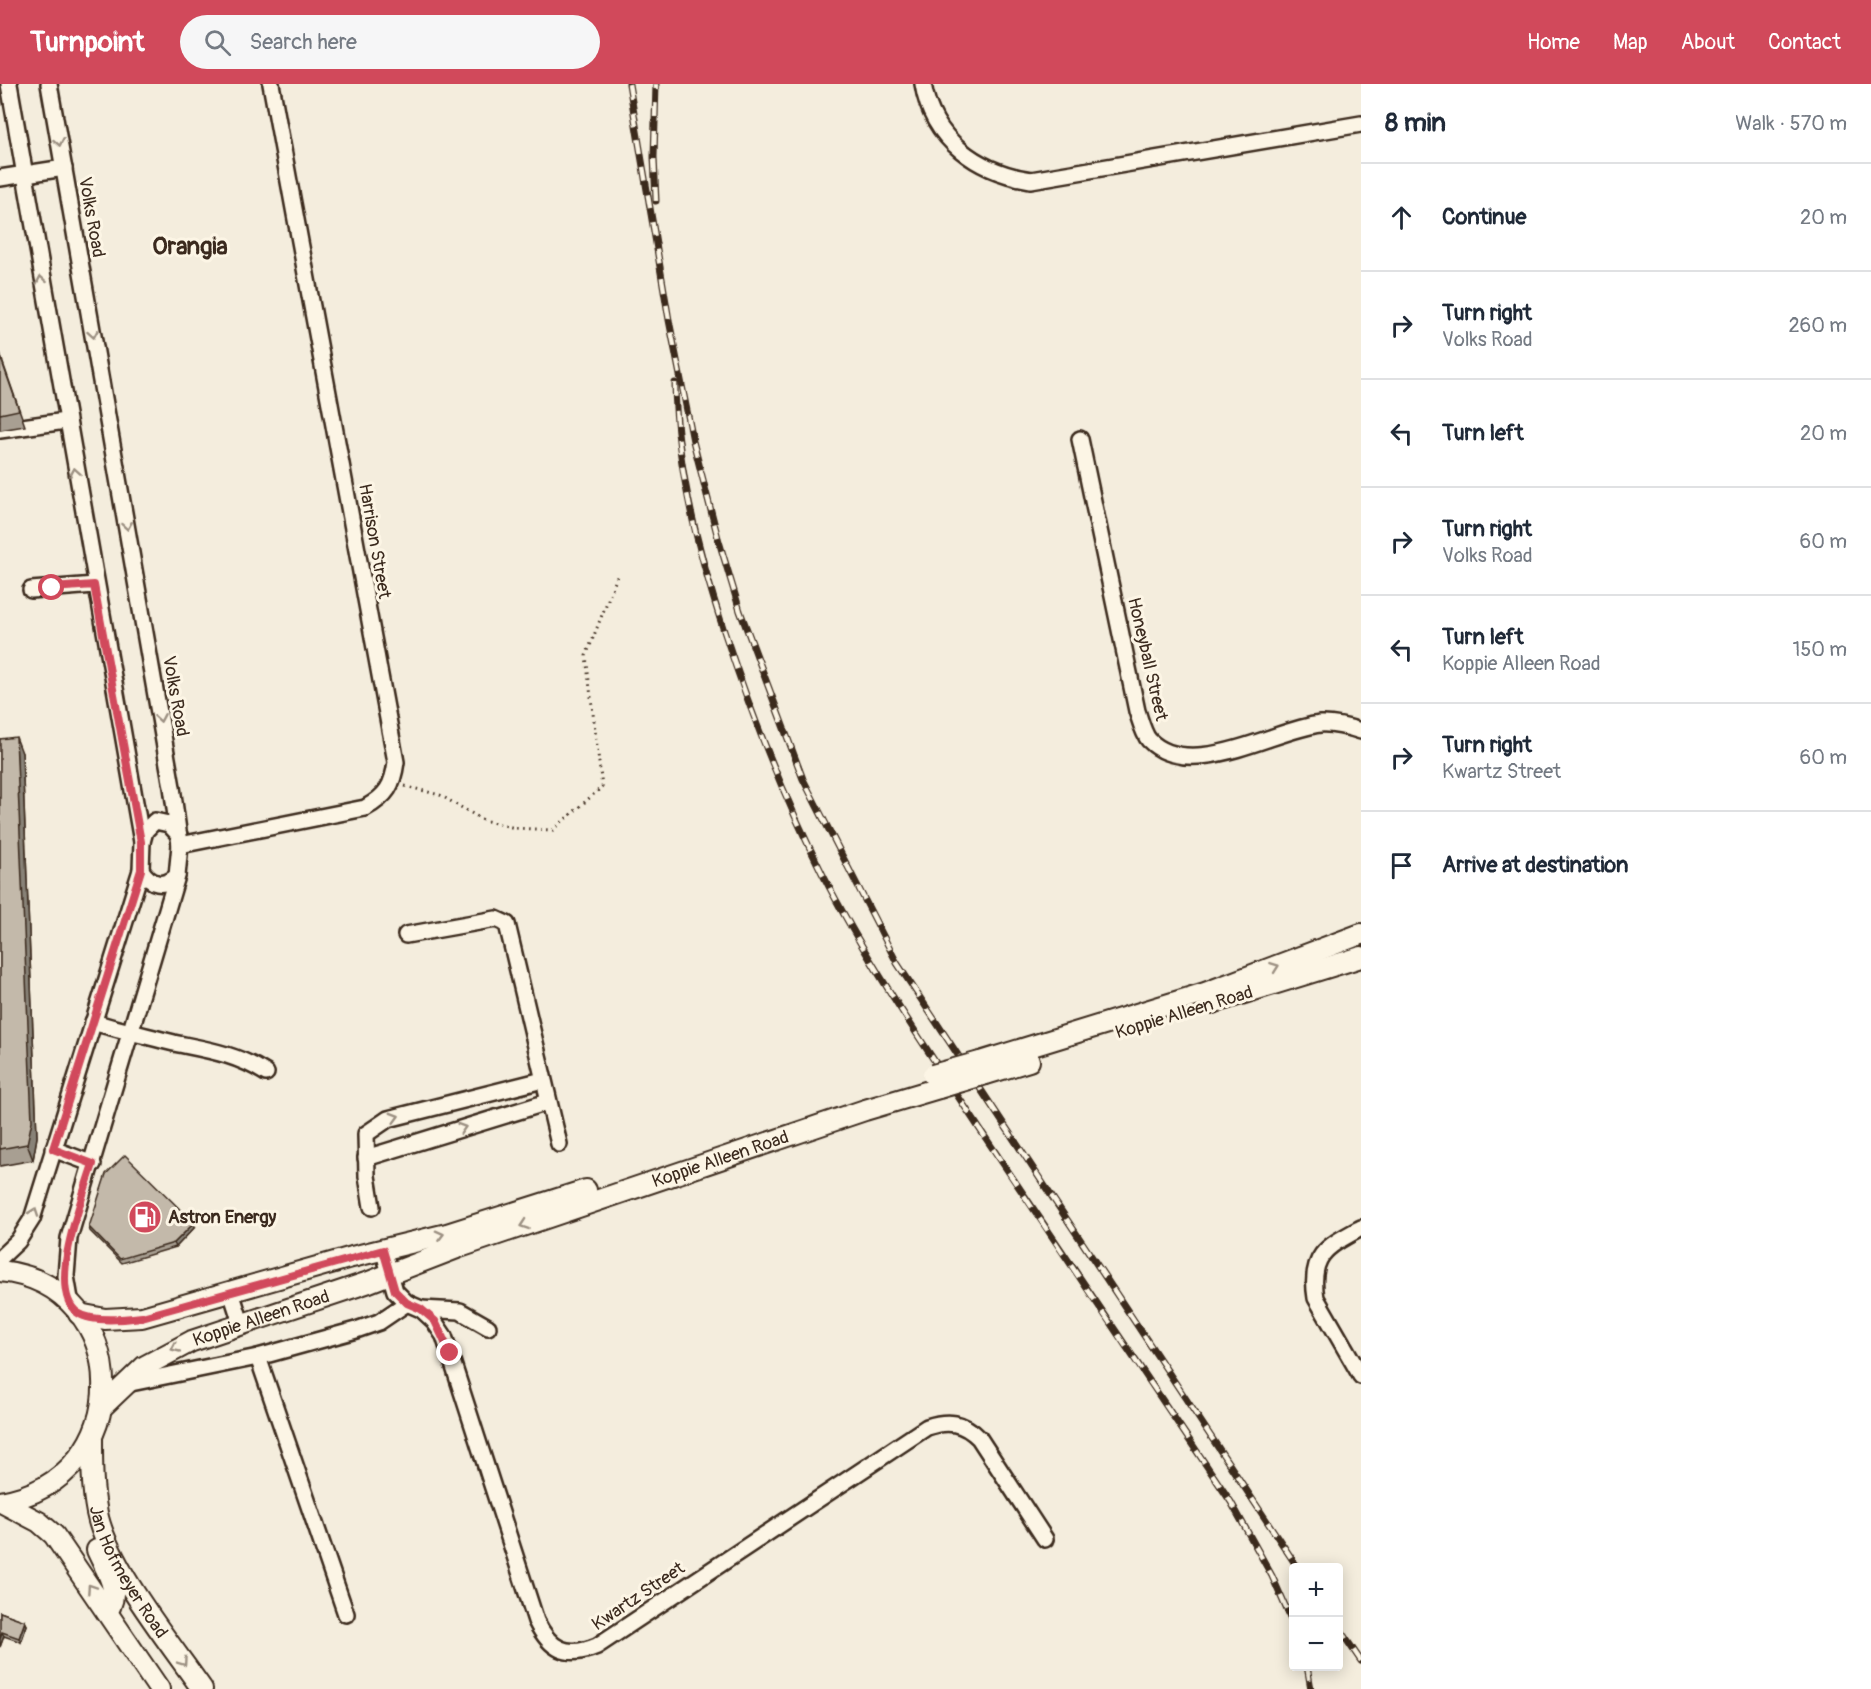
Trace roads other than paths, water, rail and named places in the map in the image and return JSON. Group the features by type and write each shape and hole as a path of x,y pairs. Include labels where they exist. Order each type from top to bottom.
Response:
{"main road":[{"name":"Koppie Alleen Road","path":"983,1068 1205,993 1361,934"},
{"name":"Koppie Alleen Road","path":"75,1309 105,1319 142,1317 447,1234 936,1082 1361,957"},
{"name":"Koppie Alleen Road","path":"103,1406 162,1354 192,1341 242,1326 490,1236 865,1110 936,1082"},
{"path":"0,1271 40,1282 75,1309 95,1342 104,1373 103,1406 92,1439 81,1456 54,1482 29,1495 1,1502"},
{"name":"Jan Hofmeyer Road","path":"92,1439 93,1485 99,1522 115,1558 202,1689"},
{"path":"93,1485 84,1505 84,1515 113,1585 113,1603 107,1612"},
{"name":"Jan Hofmeyer Road","path":"1,1502 31,1518 54,1535 159,1689"}],"street":[{"path":"0,1258 18,1241 32,1219 141,870 141,842 94,585 9,84"},
{"name":"Volks Road","path":"49,84 180,840 177,876 93,1164 69,1238 66,1258 75,1309"},
{"name":"Harrison Street","path":"180,840 365,808 381,799 393,783 396,762 271,84"},
{"path":"923,84 932,114 961,152 993,171 1031,180 1361,124"},
{"path":"0,178 64,168"},
{"path":"0,430 66,421"},
{"name":"Honeyball Street","path":"1080,439 1137,711 1148,739 1167,753 1186,756 1223,752 1320,724 1361,730"},
{"path":"31,590 94,585"},
{"path":"141,842 145,831 155,822 169,824 180,840"},
{"path":"141,870 151,882 158,884 167,883 177,876"},
{"path":"406,936 496,919 507,924 559,1144"},
{"path":"93,1022 132,1033 220,1051 246,1060 266,1073"},
{"path":"372,1207 366,1158 366,1134 388,1119 543,1080"},
{"path":"366,1158 548,1102"},
{"path":"53,1149 93,1164"},
{"path":"1361,1228 1320,1255 1314,1275 1316,1298 1361,1376"},
{"name":"Kwartz Street","path":"383,1250 395,1291 435,1321 447,1346 536,1621 545,1639 563,1650 574,1653 597,1646 927,1427 938,1423 947,1421 963,1425 979,1438 1045,1539"},
{"path":"231,1292 242,1326"},
{"path":"126,1384 258,1357 379,1322 414,1306 460,1311 488,1328"},
{"path":"258,1357 346,1614"}],"railway":[{"path":"629,84 669,320 693,441 740,611 803,779 897,963 1295,1563"},
{"path":"656,84 654,157 656,201"},
{"path":"675,383 679,446 684,477 697,540 714,601 768,754 822,873 858,939 917,1034 1231,1502 1272,1576 1290,1617"},
{"path":"1343,1634 1361,1661"},
{"path":"1308,1671 1311,1689"}],"place":[{"name":"Astron Energy","path":"145,1217"}],"district":[{"name":"Orangia","path":"190,246"}]}
